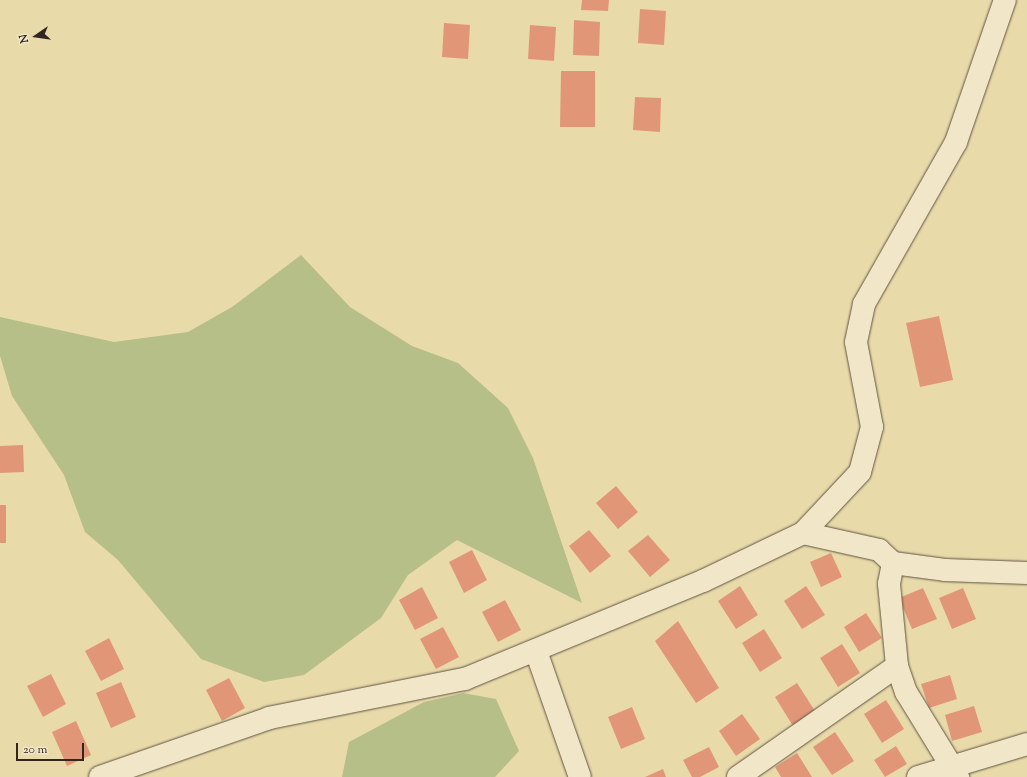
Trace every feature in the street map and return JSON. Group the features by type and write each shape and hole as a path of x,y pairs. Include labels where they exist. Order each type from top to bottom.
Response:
{"street":[{"path":"100,777 269,718 464,679 536,651 702,581 803,533 860,472 872,427 856,342 864,304 956,142 1005,0"},
{"path":"803,533 879,550 893,563 945,570 1027,573"},
{"path":"893,563 889,584 897,666 906,692 954,771"},
{"path":"536,651 580,777"},
{"path":"738,777 897,666"},
{"path":"918,777 954,771 1027,744"}],"green space":[{"path":"301,255 350,307 412,346 458,363 508,408 533,458 582,603 457,540 408,575 381,618 304,675 264,682 201,659 118,560 85,532 64,475 12,396 0,356 0,317 114,342 188,332 232,307"},
{"path":"463,693 496,699 519,751 495,777 342,777 349,742 424,702"}],"building":[{"path":"582,0 609,0 608,11 581,10"},
{"path":"640,9 666,11 664,45 638,43"},
{"path":"574,20 600,22 599,56 573,55"},
{"path":"444,23 470,25 468,59 442,57"},
{"path":"530,25 556,27 554,61 528,59"},
{"path":"561,71 595,71 595,127 560,127"},
{"path":"635,97 661,98 660,132 633,130"},
{"path":"939,316 953,380 920,387 906,323"},
{"path":"23,445 24,472 0,473 0,446"},
{"path":"616,486 638,512 618,529 596,503"},
{"path":"0,505 6,505 6,543 0,543"},
{"path":"589,530 611,556 590,573 569,546"},
{"path":"648,535 670,560 650,577 628,551"},
{"path":"472,550 487,580 464,593 449,562"},
{"path":"831,553 842,577 821,587 810,562"},
{"path":"740,586 758,615 736,629 718,601"},
{"path":"806,586 825,615 802,629 784,601"},
{"path":"422,587 438,618 415,630 399,600"},
{"path":"923,588 937,619 912,629 899,598"},
{"path":"963,588 976,619 952,629 939,598"},
{"path":"505,600 521,630 498,642 482,612"},
{"path":"866,613 882,638 859,652 844,627"},
{"path":"678,621 719,688 696,703 655,641"},
{"path":"443,627 459,657 436,669 420,639"},
{"path":"764,629 782,658 760,672 742,643"},
{"path":"109,638 124,669 101,681 85,651"},
{"path":"842,644 860,673 838,687 820,658"},
{"path":"51,674 66,704 43,717 27,686"},
{"path":"950,675 957,699 929,708 921,684"},
{"path":"229,678 245,708 222,721 206,690"},
{"path":"121,682 136,717 111,728 96,693"},
{"path":"797,683 815,711 793,726 775,697"},
{"path":"886,700 904,729 882,743 864,714"},
{"path":"974,706 982,732 952,741 945,715"},
{"path":"632,707 645,739 621,749 608,717"},
{"path":"742,714 760,739 736,756 719,731"},
{"path":"76,721 91,755 67,766 52,732"},
{"path":"835,732 854,761 832,775 813,747"},
{"path":"896,746 907,764 885,777 874,760"},
{"path":"709,747 719,767 700,777 692,777 683,760"},
{"path":"797,753 812,777 781,777 775,767"},
{"path":"663,769 666,777 645,777"}]}
